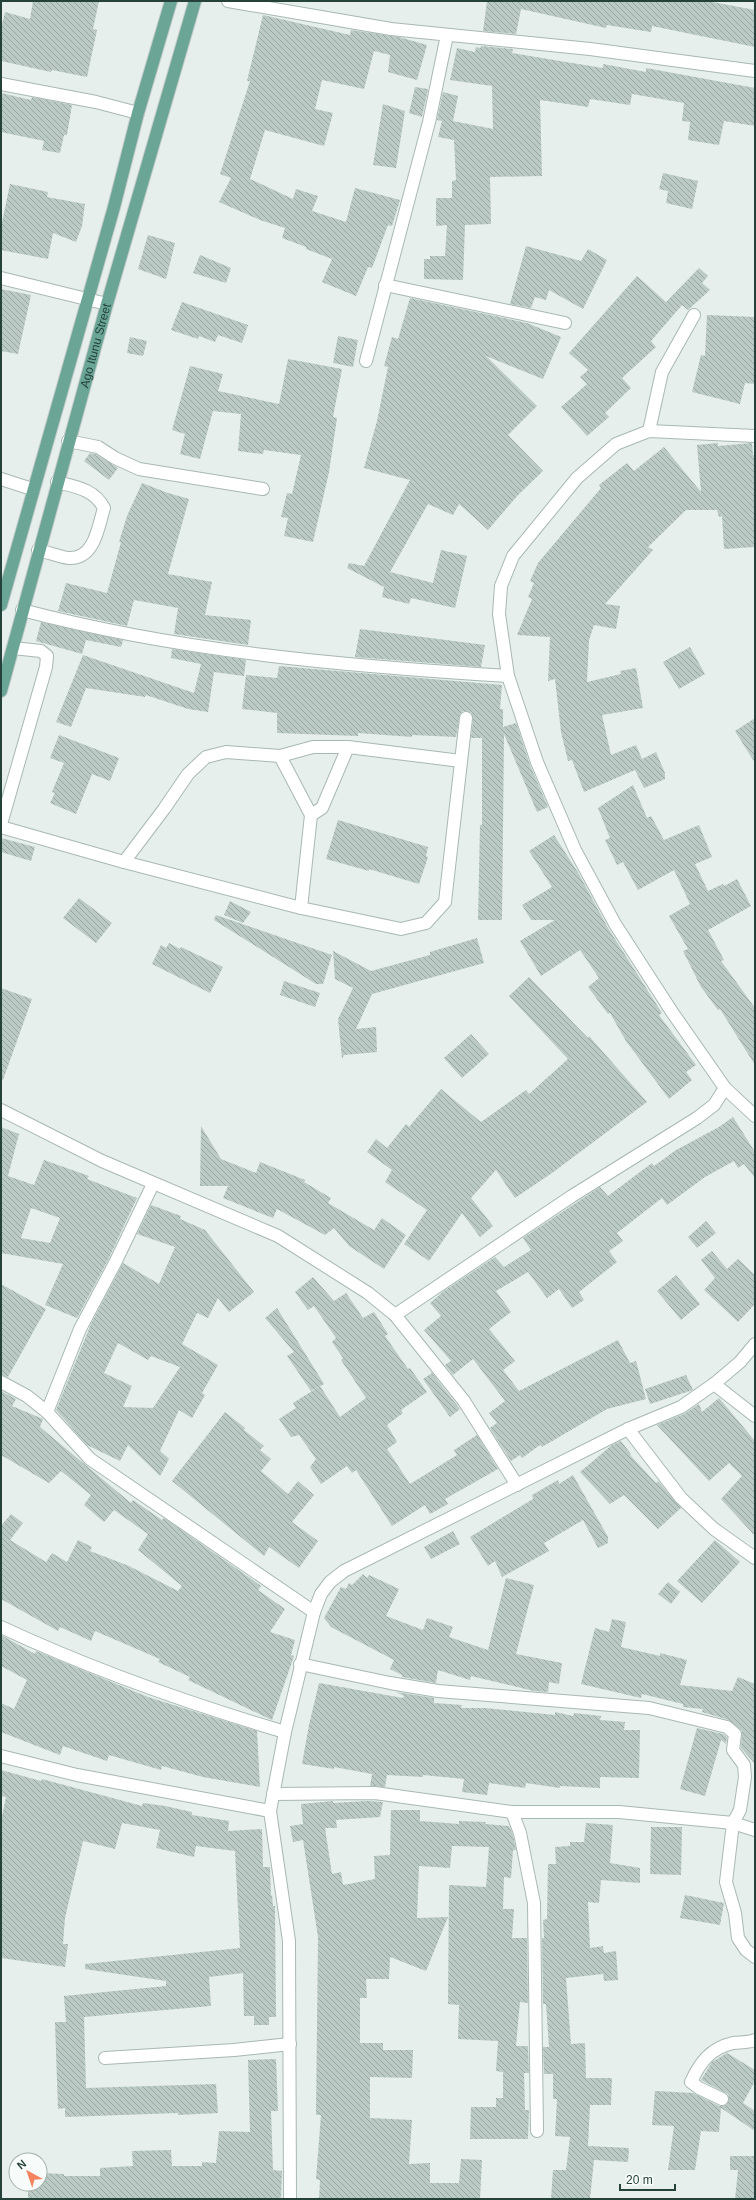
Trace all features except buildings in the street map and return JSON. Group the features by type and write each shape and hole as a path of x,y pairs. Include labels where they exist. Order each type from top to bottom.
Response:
{"main road":[{"name":"Ago Itunu Street","path":"1,605 32,489 86,299 114,208 138,113 171,1"},
{"name":"Ago Itunu Street","path":"1,691 38,550 106,304 195,1"}],"street":[{"path":"228,1 391,29 590,49 755,71"},
{"path":"366,361 385,285 395,257 429,122 447,35"},
{"path":"1,84 96,102 138,113"},
{"path":"1,278 106,304"},
{"path":"385,285 565,323"},
{"path":"649,431 662,372 694,315"},
{"path":"755,436 649,431 616,444 578,478 513,556 501,586 499,614 508,676 537,762 575,850 615,924 672,1012 725,1088 755,1116"},
{"path":"68,441 98,446 115,458 139,469 263,489"},
{"path":"1,479 32,489"},
{"path":"38,550 69,558 80,556 91,549 104,508 98,498 90,492 57,482"},
{"path":"22,610 162,641 367,667 508,676"},
{"path":"13,648 41,651 47,656 1,826 124,862 301,908 401,929 426,923 445,902 466,718"},
{"path":"124,862 188,774 206,757 226,752 280,756 313,747 348,747 461,761"},
{"path":"311,815 322,808 348,747"},
{"path":"280,756 311,815 301,908"},
{"path":"395,1315 572,1196 697,1118 714,1105 725,1088"},
{"path":"1,1110 102,1161 278,1236 362,1289 395,1315 464,1401 517,1485"},
{"path":"47,1412 80,1329 153,1184"},
{"path":"290,2199 289,1941 270,1811 300,1664 314,1612 321,1594 330,1582 344,1571 628,1429 681,1407 714,1384 740,1362 755,1344"},
{"path":"1,1382 27,1396 47,1412 90,1459 314,1612"},
{"path":"714,1384 755,1416"},
{"path":"628,1429 681,1498 714,1529 755,1558"},
{"path":"1,1627 63,1656 192,1704 285,1732"},
{"path":"300,1664 390,1683 438,1691 649,1708 727,1727 735,1734 733,1750 744,1765 745,1777 740,1810 733,1823 726,1882 735,1914 738,1938 746,1950 755,1956"},
{"path":"1,1756 77,1775 270,1811"},
{"path":"273,1794 375,1793 512,1812 619,1812 733,1823 755,1830"},
{"path":"512,1812 520,1832 534,1903 538,2131"},
{"path":"722,2099 703,2090 692,2082 698,2067 718,2048 734,2043 755,2040"},
{"path":"106,2058 234,2050 290,2044"}]}
